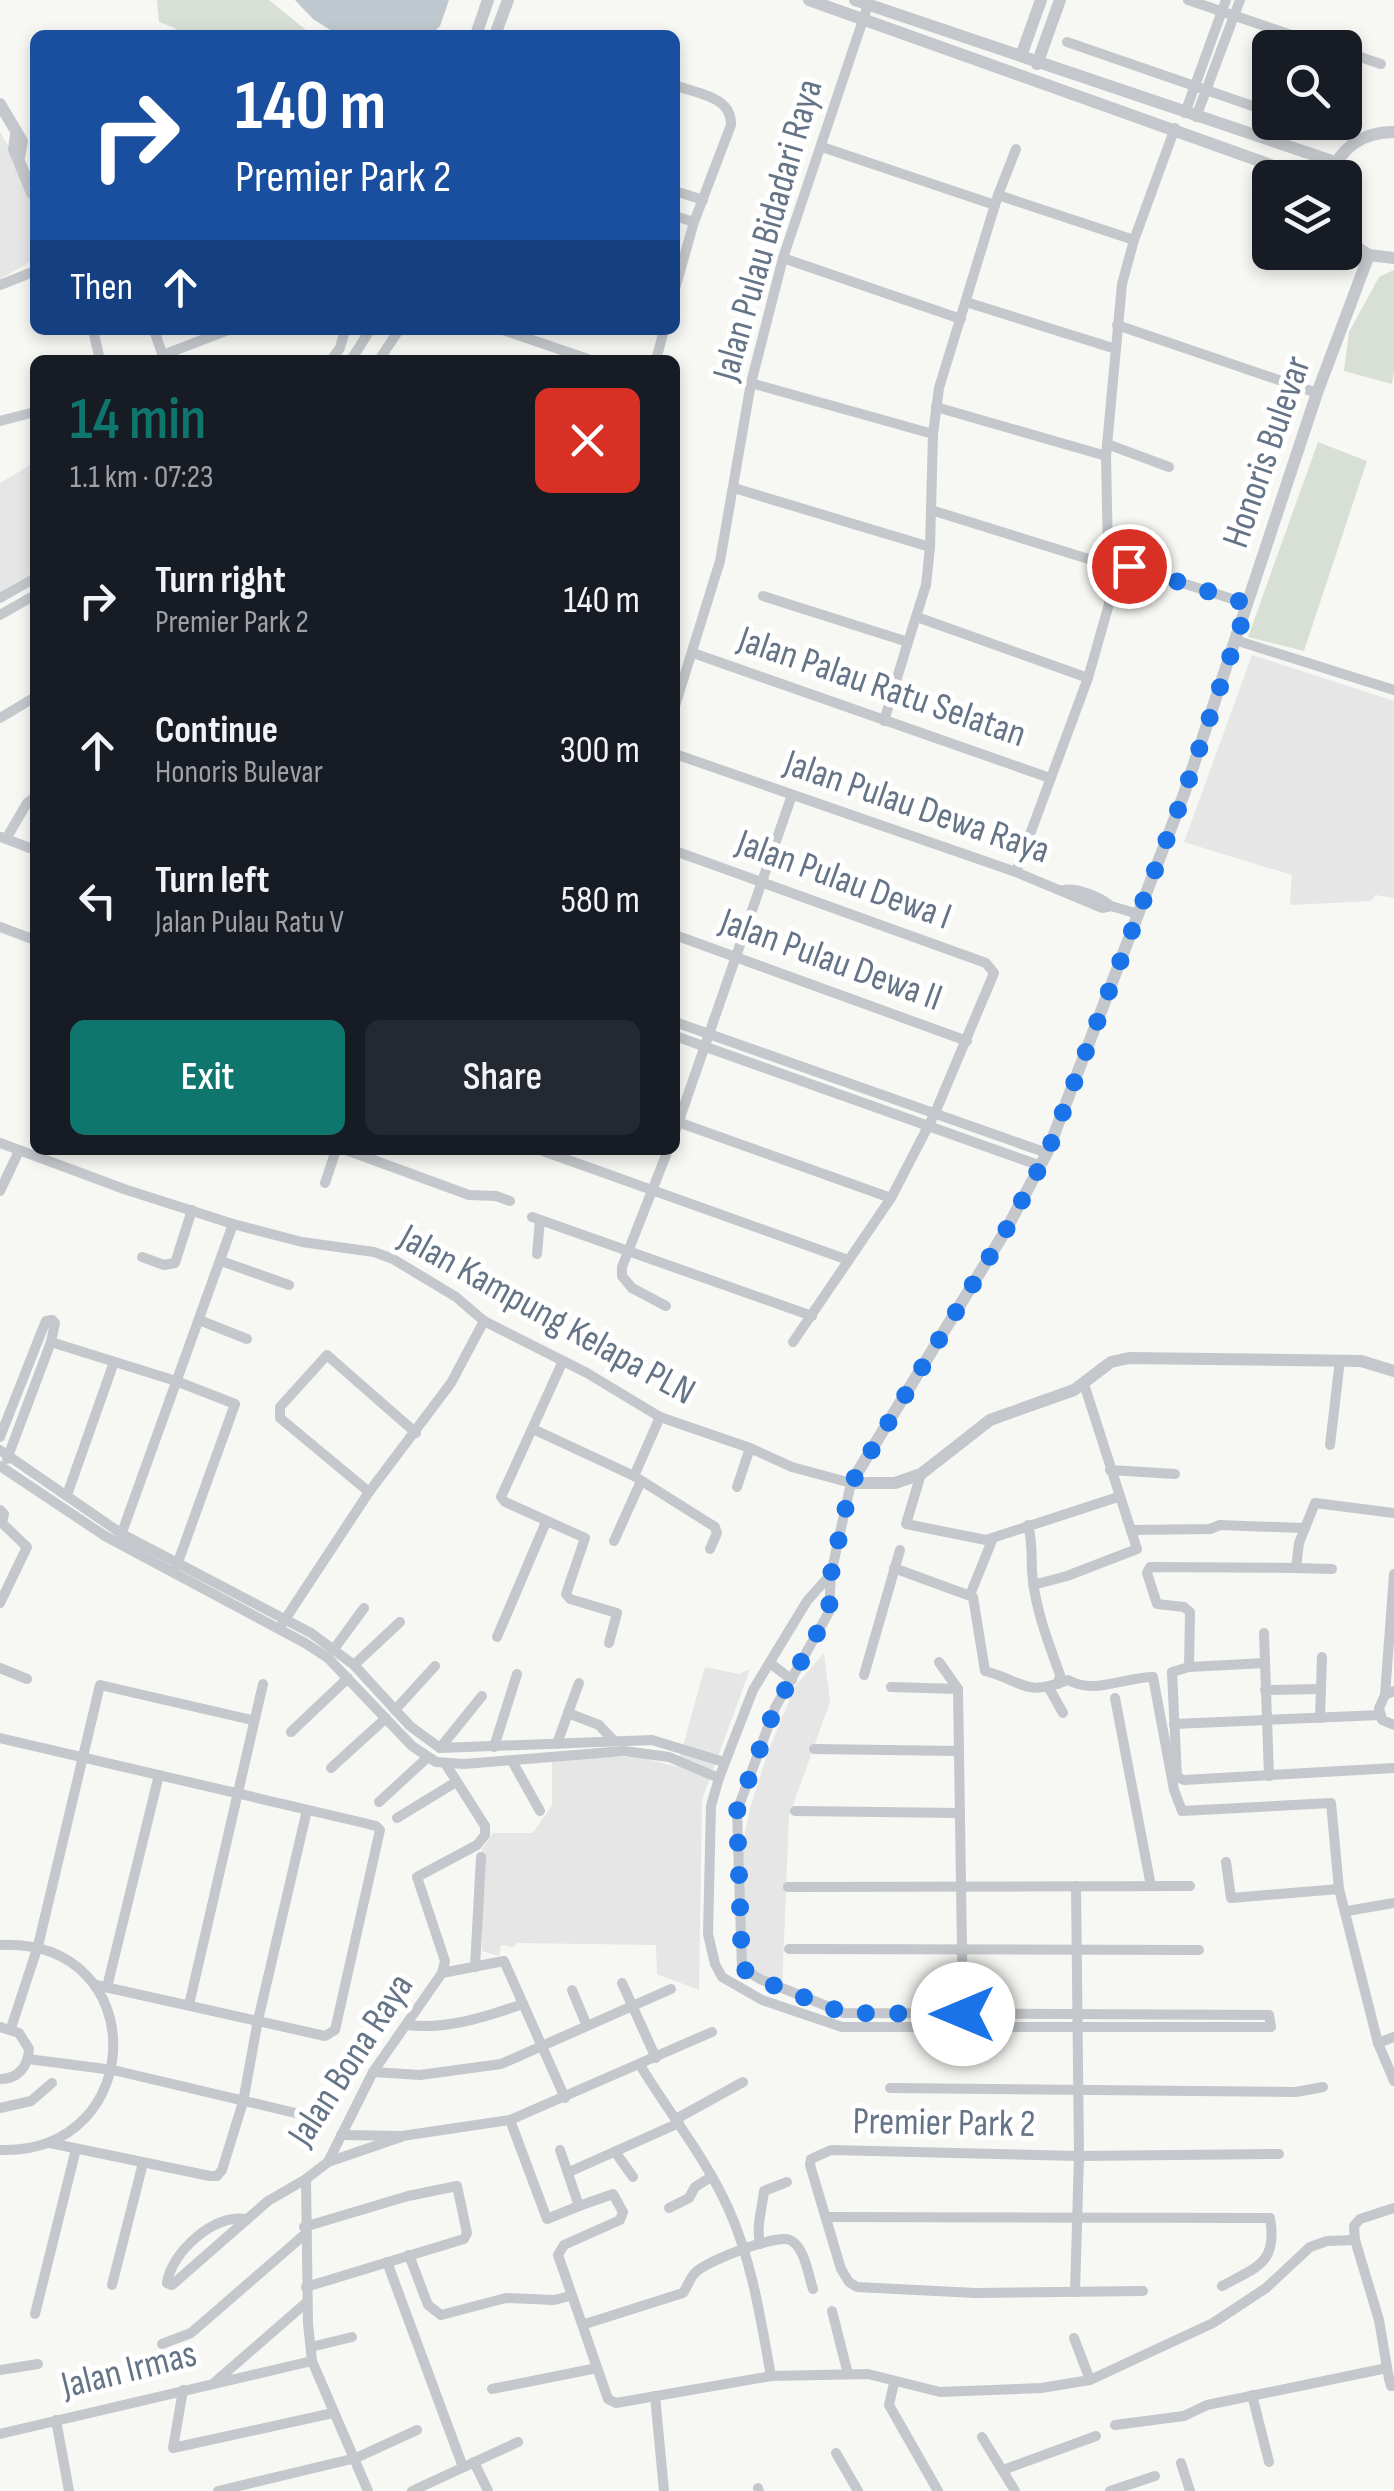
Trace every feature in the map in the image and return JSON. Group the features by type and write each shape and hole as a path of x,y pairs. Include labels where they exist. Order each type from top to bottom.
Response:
{"street":[{"path":"478,30 488,0"},
{"path":"497,30 508,0"},
{"path":"810,0 862,8 1021,56 1329,160"},
{"path":"1021,56 1041,0"},
{"path":"1036,64 1060,0"},
{"path":"1188,0 1224,6 1235,17 1275,30"},
{"path":"1200,88 1240,0"},
{"path":"1190,115 1224,6"},
{"path":"862,8 1259,160"},
{"name":"Jalan Pulau Bidadari Raya","path":"680,692 720,561 751,384 783,258 822,148 862,8"},
{"path":"1066,42 1252,106"},
{"path":"1362,58 1381,64"},
{"path":"680,88 725,104 732,114 680,271"},
{"path":"1,106 22,141 19,158 30,183"},
{"path":"1016,872 1088,678 1108,604 1106,450 1122,284 1175,128"},
{"path":"1337,160 1364,137 1394,132"},
{"path":"822,148 1134,240"},
{"path":"884,720 926,586 936,407 997,200 1016,149"},
{"path":"680,193 703,200"},
{"path":"680,218 694,222"},
{"path":"1362,251 1394,258"},
{"name":"Honoris Bulevar","path":"851,1484 1044,1160 1184,794 1317,393 1369,255"},
{"path":"783,258 961,319"},
{"path":"0,285 30,273"},
{"path":"966,302 1116,348"},
{"path":"1117,325 1317,393"},
{"path":"171,355 217,335"},
{"path":"518,335 576,355"},
{"path":"751,384 933,434"},
{"path":"936,407 1170,467"},
{"path":"0,420 30,413"},
{"path":"734,488 930,547"},
{"path":"931,510 1108,565"},
{"path":"1129,566 1248,604"},
{"path":"0,598 30,581"},
{"path":"763,596 908,642"},
{"path":"0,615 30,598"},
{"path":"918,617 1088,678"},
{"path":"1235,640 1394,690"},
{"name":"Jalan Palau Ratu Selatan","path":"694,653 1050,778"},
{"path":"0,718 30,700"},
{"name":"Jalan Pulau Dewa Raya","path":"680,756 1016,872 1102,908 1111,906 1138,914"},
{"path":"680,1114 792,795"},
{"path":"30,801 3,838 30,848"},
{"name":"Jalan Pulau Dewa I","path":"680,853 992,966 994,973 967,1041"},
{"path":"0,928 30,938"},
{"name":"Jalan Pulau Dewa II","path":"680,937 967,1041"},
{"path":"680,1024 935,1113 1044,1160"},
{"path":"680,1038 928,1127 1044,1160"},
{"path":"793,1342 891,1198 967,1041"},
{"path":"680,1126 891,1198"},
{"name":"Jalan Kampung Kelapa PLN","path":"0,1143 30,1155"},
{"path":"0,1192 19,1151"},
{"name":"Jalan Kampung Kelapa PLN","path":"30,1155 234,1224 302,1242 358,1249 394,1259 456,1297 484,1321 660,1417 851,1484 895,1483 921,1474 990,1420 1084,1384 1094,1372 1130,1358 1361,1361 1394,1371"},
{"path":"324,1183 334,1155"},
{"path":"359,1155 468,1196 496,1196 510,1201"},
{"path":"554,1155 848,1260"},
{"path":"666,1155 622,1267 626,1282 666,1306"},
{"path":"142,1257 164,1265 175,1264 192,1210"},
{"path":"537,1254 536,1218 812,1316"},
{"path":"120,1539 234,1224"},
{"path":"221,1261 289,1285"},
{"path":"0,1437 42,1328 49,1320 55,1323 51,1342 1,1467 120,1539 334,1650 354,1665 373,1696"},
{"path":"199,1320 246,1339"},
{"path":"281,1624 370,1492 451,1384 484,1321"},
{"path":"51,1342 176,1381 236,1406 177,1565"},
{"path":"370,1492 280,1418 280,1407 326,1355 416,1433"},
{"path":"1330,1446 1340,1360"},
{"path":"563,1361 502,1496 504,1502 586,1540 566,1594 570,1599 616,1613 610,1643"},
{"path":"67,1495 114,1362"},
{"path":"1033,1585 1136,1551 1138,1546 1118,1497 1084,1384"},
{"path":"614,1541 660,1417"},
{"path":"533,1429 637,1478 715,1527 710,1549"},
{"path":"737,1487 750,1448"},
{"path":"4,1453 67,1495 120,1539 177,1565 281,1624 373,1696 428,1757 445,1763 639,1752 669,1756 719,1778"},
{"path":"1110,1470 1175,1474"},
{"path":"921,1474 906,1524 981,1540 1118,1497"},
{"path":"742,1968 737,1811 775,1708 829,1612 831,1574 851,1484"},
{"path":"1296,1568 1303,1528 1315,1503 1394,1513"},
{"path":"0,1510 4,1526 27,1547 0,1603"},
{"path":"497,1637 546,1522"},
{"path":"1130,1530 1210,1529 1220,1525 1303,1528"},
{"path":"1028,1526 1034,1548 1033,1585 1060,1675 1054,1686 1063,1713"},
{"path":"970,1595 993,1538"},
{"path":"864,1675 900,1550"},
{"path":"1189,1666 1190,1612 1184,1607 1157,1604 1148,1572 1150,1566 1332,1569"},
{"path":"894,1568 970,1595 974,1600 983,1670 1032,1690 1068,1680 1080,1686 1098,1686 1153,1677 1174,1790 1184,1811 1329,1802 1339,1889 1378,2044 1394,2080"},
{"path":"742,1968 760,1980 844,2013 963,2014 1077,2021 1270,2028 1272,2021 1269,2015 1077,2021 842,2027 762,2000 722,1976 714,1964 708,1934 712,1806 719,1778 753,1690 807,1601 831,1574"},
{"path":"1174,1724 1366,1716 1379,1712 1389,1693 1394,1574"},
{"path":"334,1650 364,1608"},
{"path":"354,1665 400,1622"},
{"path":"1264,1633 1269,1776"},
{"path":"1320,1718 1322,1657"},
{"path":"938,1662 958,1689 963,2014"},
{"path":"1265,1662 1174,1670 1170,1676 1175,1772 1180,1779 1394,1768"},
{"path":"770,1663 792,1680"},
{"path":"331,1768 391,1714 435,1666"},
{"path":"0,1668 27,1678"},
{"path":"494,1748 517,1674"},
{"path":"291,1732 348,1678"},
{"path":"558,1744 579,1683"},
{"path":"0,2078 16,2076 28,2059 26,2040 6,2028 38,1946 102,1684 252,1720"},
{"path":"189,2005 262,1684"},
{"path":"892,1686 958,1689"},
{"path":"1265,1690 1320,1689"},
{"path":"440,1748 482,1696"},
{"path":"1115,1698 1151,1886"},
{"path":"1379,1712 1386,1723 1394,1726"},
{"path":"568,1713 600,1725 614,1741"},
{"path":"391,1714 440,1748 666,1742 724,1762"},
{"path":"0,1738 380,1830 335,2030 325,2036 102,1986 75,1962 38,1946 0,1945"},
{"path":"518,1747 516,1760 540,1812"},
{"path":"814,1749 960,1751"},
{"path":"379,1802 428,1757"},
{"name":"Jalan Bona Raya","path":"368,2491 312,2361 304,2231 306,2179 328,2162 373,2072 442,1973 445,1961 417,1877 477,1845 486,1834 485,1826 445,1763"},
{"path":"0,2150 30,2149 74,2130 91,2112 113,2070 110,2016 102,1986 159,1775"},
{"path":"397,1818 456,1782"},
{"path":"50,2143 217,2176 222,2170 243,2102 307,1810"},
{"path":"795,1812 960,1812"},
{"path":"476,1966 481,1857"},
{"path":"1226,1862 1231,1898 1339,1889"},
{"path":"788,1886 1190,1886"},
{"name":"Premier Park 2","path":"1075,2292 1079,2156 1076,1886"},
{"path":"1347,1912 1394,1903"},
{"path":"789,1950 1199,1950"},
{"path":"442,1973 504,1960 564,2098"},
{"path":"722,1976 742,1968"},
{"path":"622,1984 656,2058"},
{"path":"373,2072 420,2075 484,2068 542,2048 671,1989"},
{"path":"572,1990 587,2026"},
{"path":"406,2025 422,2027 482,2018 523,2004"},
{"path":"340,2135 402,2136 510,2120 712,2032"},
{"path":"1378,2044 1394,2036"},
{"path":"28,2059 113,2070 304,2115"},
{"path":"640,2065 730,2211 760,2314 771,2376"},
{"path":"0,2108 31,2101 52,2082"},
{"path":"569,2172 678,2121 743,2082"},
{"name":"Premier Park 2","path":"890,2088 1296,2092 1322,2086"},
{"path":"510,2120 547,2219 614,2194 620,2220 560,2249 558,2255 611,2402 622,2404 771,2376 868,2374 940,2392 1041,2388 1090,2380 1213,2324 1266,2288 1317,2244 1355,2240"},
{"path":"328,2162 402,2136"},
{"path":"35,2314 76,2149"},
{"path":"560,2150 579,2206"},
{"name":"Premier Park 2","path":"1143,2291 975,2293 858,2287 849,2282 842,2270 810,2165 812,2158 824,2151 1079,2156 1278,2154"},
{"path":"616,2153 633,2177"},
{"path":"112,2286 142,2164"},
{"path":"669,2208 689,2198 695,2187 711,2177"},
{"path":"246,2219 225,2220 203,2231 172,2268 166,2283 172,2285 246,2219 282,2191 306,2179"},
{"path":"760,2244 757,2227 763,2214 764,2192 787,2182"},
{"path":"162,2344 190,2333 304,2231 408,2196 459,2188 466,2237 306,2287"},
{"path":"1393,2390 1379,2320 1355,2240 1356,2220 1394,2208"},
{"path":"826,2217 1268,2217 1272,2221 1269,2258 1222,2286"},
{"path":"584,2324 683,2293 705,2265 784,2238 801,2250 812,2289"},
{"path":"409,2256 428,2305 441,2315 506,2298 554,2300 570,2296"},
{"path":"387,2262 469,2464 488,2491"},
{"name":"Jalan Irmas","path":"0,2434 214,2383 307,2302"},
{"path":"832,2311 848,2374"},
{"path":"310,2347 352,2337"},
{"path":"1074,2338 1090,2380"},
{"path":"214,2383 312,2361"},
{"path":"0,2370 38,2364"},
{"path":"492,2389 597,2368"},
{"path":"1115,2425 1184,2416 1207,2405 1388,2368"},
{"path":"894,2382 889,2405 938,2491"},
{"path":"184,2390 172,2448 333,2413"},
{"path":"1252,2395 1269,2462"},
{"path":"655,2396 664,2491"},
{"path":"56,2420 69,2491"},
{"path":"218,2491 356,2458 416,2430"},
{"path":"1002,2470 1096,2436"},
{"path":"982,2437 1015,2491"},
{"path":"412,2491 430,2487 518,2442"},
{"path":"836,2453 858,2491"},
{"path":"1181,2463 1190,2491"},
{"path":"1110,2491 1156,2476"}],"shaded area":[{"path":"157,0 269,0 306,30 176,30 159,22"},
{"path":"295,0 449,0 436,30 330,30"},
{"path":"0,132 30,185 30,262 0,279"},
{"path":"1394,270 1392,384 1344,371 1349,332 1379,277"},
{"path":"1318,442 1367,461 1304,651 1248,637"},
{"path":"30,465 30,574 0,593 0,483"},
{"path":"1252,655 1394,701 1394,898 1375,895 1371,901 1290,905 1292,875 1184,842"},
{"path":"824,1653 830,1702 789,1816 782,1988 755,1980 738,1959 738,1869 750,1808 768,1752 795,1686"},
{"path":"705,1667 739,1674 750,1669 702,1800 699,1990 657,1974 656,1945 518,1943 513,1947 501,1945 499,1956 482,1951 482,1849 493,1833 533,1833 552,1805 552,1762 639,1757 677,1767"}],"route":[{"path":"963,2014 844,2013 760,1980 742,1968 737,1811 775,1708 829,1612 831,1574 851,1484 1006,1230 1047,1154 1184,794 1248,604 1129,566"}]}
